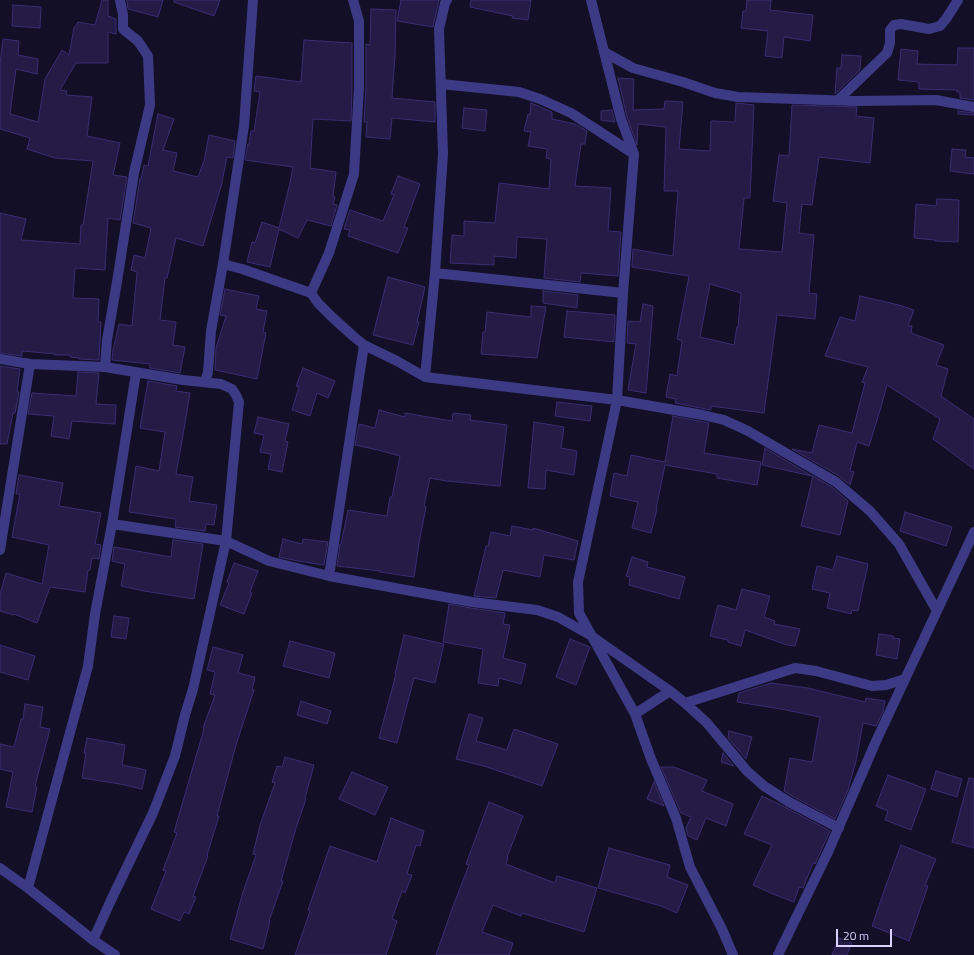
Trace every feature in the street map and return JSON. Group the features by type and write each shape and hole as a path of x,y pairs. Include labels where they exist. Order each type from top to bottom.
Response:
{"street":[{"path":"105,367 107,340 134,174 150,105 148,56 138,41 123,29 123,14 120,0"},
{"path":"205,382 208,372 211,331 244,126 253,0"},
{"path":"311,293 329,253 354,174 359,87 359,20 353,0"},
{"path":"425,377 435,274 443,154 439,28 446,0"},
{"path":"591,0 621,119 634,154 623,293 617,400 578,582 579,613 635,714 651,759 676,818 690,867 722,929 733,955"},
{"path":"838,100 886,52 890,43 890,30 894,25 902,24 929,29 940,26 958,0"},
{"path":"604,52 633,68 715,93 738,97 838,100 936,100 974,107"},
{"path":"441,84 519,92 540,99 571,113 634,154"},
{"path":"223,264 311,293 318,303 332,317 364,345 425,377 617,400 703,415 724,420 748,431 836,482 870,511 899,544 937,610"},
{"path":"435,274 623,293"},
{"path":"329,576 364,345"},
{"path":"0,359 30,364 105,367 183,380 221,384 232,389 239,402 226,540 193,689 175,756 153,813 93,940"},
{"path":"0,550 30,364"},
{"path":"28,888 88,666 136,373"},
{"path":"112,524 226,540 269,561 329,576 472,602 537,610 558,617 590,635 685,703 707,724 747,771 764,786 789,802 839,828"},
{"path":"778,955 828,852 877,739 974,532"},
{"path":"685,703 795,668 816,671 872,686 886,685 905,679"},
{"path":"635,714 670,691"},
{"path":"0,868 28,888 93,940 115,955"}],"building":[{"path":"102,0 108,0 108,16 116,19 116,34 108,32 108,63 76,63 60,90 67,91 66,95 92,97 87,136 120,143 113,175 127,177 120,220 108,218 105,270 75,268 73,298 99,299 98,322 101,322 99,360 79,359 70,357 70,355 55,355 22,351 22,356 0,353 0,213 26,219 21,240 80,244 81,225 83,225 93,161 55,158 27,149 30,138 0,129 0,64 3,39 19,41 18,55 38,59 37,74 16,69 10,114 38,122 45,79 62,50 69,55 74,28 78,22 95,25"},
{"path":"127,0 163,0 158,17 128,9"},
{"path":"174,0 220,0 214,16 174,2"},
{"path":"401,0 439,0 433,27 397,21"},
{"path":"471,0 531,0 528,20 512,18 513,16 470,7"},
{"path":"747,0 771,0 770,10 813,15 810,41 784,37 782,58 765,56 768,31 741,28 743,11 746,11"},
{"path":"13,5 41,7 40,28 12,26"},
{"path":"371,9 396,10 392,98 435,102 435,122 392,118 390,139 366,137 367,122 364,122 366,44 370,45"},
{"path":"304,40 352,43 351,121 313,119 310,168 336,172 333,197 335,197 333,204 337,205 331,226 307,220 298,238 279,229 270,267 247,262 252,242 255,243 262,222 279,228 293,167 245,160 251,131 254,131 260,92 254,91 256,76 301,82"},
{"path":"958,48 974,48 974,100 960,98 960,92 957,92 957,90 919,89 919,82 898,80 901,49 918,51 917,64 957,65"},
{"path":"842,55 861,56 860,70 835,94 837,68 841,68"},
{"path":"618,78 634,79 633,110 664,109 665,101 683,102 679,149 710,151 711,121 735,122 736,103 754,105 750,198 744,198 739,249 782,252 787,203 773,201 779,155 789,156 792,105 857,107 856,116 874,118 870,163 819,157 812,205 802,204 799,233 814,235 809,293 817,294 815,319 777,315 764,413 711,406 711,410 675,403 676,399 666,397 670,374 677,376 682,341 677,339 689,276 632,267 633,249 673,256 678,191 664,191 666,127 638,124 637,145 627,117","holes":["710,284 741,293 738,327 734,345 700,337"]},
{"path":"531,103 552,112 552,119 575,124 587,131 585,144 581,144 575,186 611,188 608,231 621,232 618,276 581,273 580,282 544,278 547,239 517,237 516,258 494,256 494,265 450,263 452,235 464,236 464,221 495,223 499,183 549,189 551,159 546,158 547,149 528,146 531,132 524,131 528,114 530,115"},
{"path":"464,108 487,110 485,131 462,128"},
{"path":"612,110 615,122 601,120 601,111"},
{"path":"958,111 974,113 974,115 958,114"},
{"path":"158,114 174,119 163,150 177,153 173,171 198,177 204,161 209,135 235,141 233,158 227,157 222,183 203,246 176,238 167,278 165,278 160,320 176,322 173,345 185,347 180,373 150,368 150,364 112,360 119,324 132,326 137,272 131,270 134,255 145,258 151,228 133,223 140,179 144,165 148,166"},
{"path":"952,149 966,150 965,157 974,158 974,174 950,171"},
{"path":"398,176 420,184 404,227 408,228 398,253 348,236 350,230 344,229 350,210 383,221 394,195 391,194"},
{"path":"937,199 959,200 958,242 914,238 916,204 936,206"},
{"path":"388,277 425,287 417,322 419,322 413,345 373,335"},
{"path":"225,289 259,296 256,309 267,311 263,332 266,333 257,379 215,370 216,348 226,316 220,315"},
{"path":"543,291 578,295 577,308 543,303"},
{"path":"860,296 914,310 908,326 912,326 911,333 944,345 936,365 948,369 941,396 974,419 974,469 933,439 940,419 887,385 869,446 857,442 850,471 854,472 850,485 839,476 792,449 812,453 819,425 852,433 865,383 862,382 868,367 825,356 840,317 855,321"},
{"path":"643,304 653,306 646,393 628,390 636,344 627,343 628,321 640,322"},
{"path":"531,306 546,307 537,358 481,354 487,312 531,317"},
{"path":"567,311 615,315 614,342 564,337"},
{"path":"0,366 20,369 17,392 19,392 7,444 0,444"},
{"path":"303,368 335,381 328,398 317,393 310,416 292,410 299,387 296,386"},
{"path":"78,372 99,373 96,404 116,405 115,424 72,421 69,439 51,436 54,416 28,414 32,393 76,396"},
{"path":"148,381 177,386 176,391 190,393 176,474 193,477 189,501 217,505 214,525 206,524 205,531 175,527 176,519 129,512 136,466 159,471 165,432 140,428"},
{"path":"557,402 592,406 590,421 555,416"},
{"path":"379,410 405,417 405,413 452,421 453,413 471,415 470,420 507,425 500,486 430,478 424,506 426,507 414,577 337,566 340,544 348,510 387,516 400,456 355,445 359,424 375,428"},
{"path":"673,416 709,423 704,453 761,462 757,485 717,478 717,474 665,465 651,533 632,528 638,502 610,496 614,473 627,476 631,455 665,462"},
{"path":"258,417 289,424 285,441 288,442 282,472 268,469 271,454 260,452 264,435 254,433"},
{"path":"534,422 564,427 561,448 577,451 574,475 546,470 545,489 528,488"},
{"path":"765,448 812,476 762,465"},
{"path":"19,475 63,483 59,506 101,513 95,544 101,545 99,559 92,558 90,570 88,570 85,592 50,587 37,623 14,614 0,611 0,594 6,573 42,584 49,545 12,537 20,494 16,494"},
{"path":"813,476 832,487 848,501 840,535 801,526"},
{"path":"905,512 952,527 946,546 900,531"},
{"path":"512,526 533,530 533,528 578,541 574,560 544,555 540,577 503,570 496,598 474,596 486,546 488,546 491,532 510,536"},
{"path":"283,539 302,544 303,539 328,542 324,565 279,557"},
{"path":"173,540 203,544 194,599 121,586 125,564 112,561 114,547 171,557"},
{"path":"837,556 868,564 858,611 852,610 851,614 827,608 830,593 812,589 817,566 833,570"},
{"path":"632,557 648,562 647,567 685,577 679,599 629,585 630,577 626,576"},
{"path":"234,563 258,571 244,614 220,605 229,583 227,582"},
{"path":"742,589 770,596 764,617 775,621 774,624 800,629 795,646 787,645 745,630 741,646 728,642 728,640 710,636 718,605 736,610"},
{"path":"449,604 505,613 503,624 510,625 503,658 526,664 521,684 499,678 498,686 478,683 483,649 443,642"},
{"path":"114,616 129,618 126,639 111,637"},
{"path":"879,634 893,636 893,638 900,639 897,659 876,655"},
{"path":"404,635 444,644 435,683 414,678 397,743 379,738 396,674"},
{"path":"570,639 590,647 576,685 556,677"},
{"path":"290,641 335,653 329,678 283,666"},
{"path":"0,645 35,656 28,680 0,672"},
{"path":"213,647 243,655 238,673 255,677 252,690 254,690 236,745 217,816 219,816 207,855 208,856 193,896 196,897 189,914 184,912 180,921 151,909 166,871 163,870 177,833 174,832 204,729 203,728 215,695 210,694 215,672 207,670"},
{"path":"771,683 808,688 865,702 866,698 885,701 883,712 876,726 863,723 856,761 848,790 835,819 784,791 790,758 812,762 820,717 737,702 739,693"},
{"path":"301,701 331,711 327,724 297,715"},
{"path":"25,704 43,707 40,727 50,729 35,786 37,787 32,812 6,807 13,772 0,769 0,744 14,747 21,719 23,719"},
{"path":"469,714 483,718 476,741 507,750 514,729 558,744 542,786 487,767 456,759"},
{"path":"729,731 752,737 746,759 728,738"},
{"path":"87,738 125,745 122,765 146,770 142,789 82,778"},
{"path":"723,753 734,766 721,762"},
{"path":"285,757 314,765 305,798 306,799 281,881 283,881 269,921 263,949 230,939 243,892 256,855 253,854 260,825 275,783 272,782 277,766 282,767"},
{"path":"661,767 674,767 707,780 702,791 733,804 726,826 706,818 697,840 688,836 686,828 691,817 681,813"},
{"path":"936,771 962,779 957,797 931,789"},
{"path":"352,772 388,787 375,815 339,799"},
{"path":"888,775 926,789 911,830 885,820 888,811 876,806"},
{"path":"969,778 974,779 974,848 952,842"},
{"path":"654,782 664,806 647,799"},
{"path":"762,796 830,831 815,864 813,863 803,888 799,887 794,902 753,885 772,845 744,834"},
{"path":"489,802 523,816 507,857 506,864 555,883 557,876 597,888 584,932 522,913 521,916 493,905 482,932 513,943 509,955 436,955 469,865 466,864"},
{"path":"391,818 424,831 420,846 416,845 407,874 412,875 405,893 402,891 392,919 397,921 386,955 295,955 310,911 308,910 330,846 377,862"},
{"path":"901,845 936,859 925,885 928,886 909,941 872,926"},
{"path":"609,848 670,865 667,877 688,885 677,913 661,906 598,888"},
{"path":"839,938 852,943 847,955 832,955"}]}
